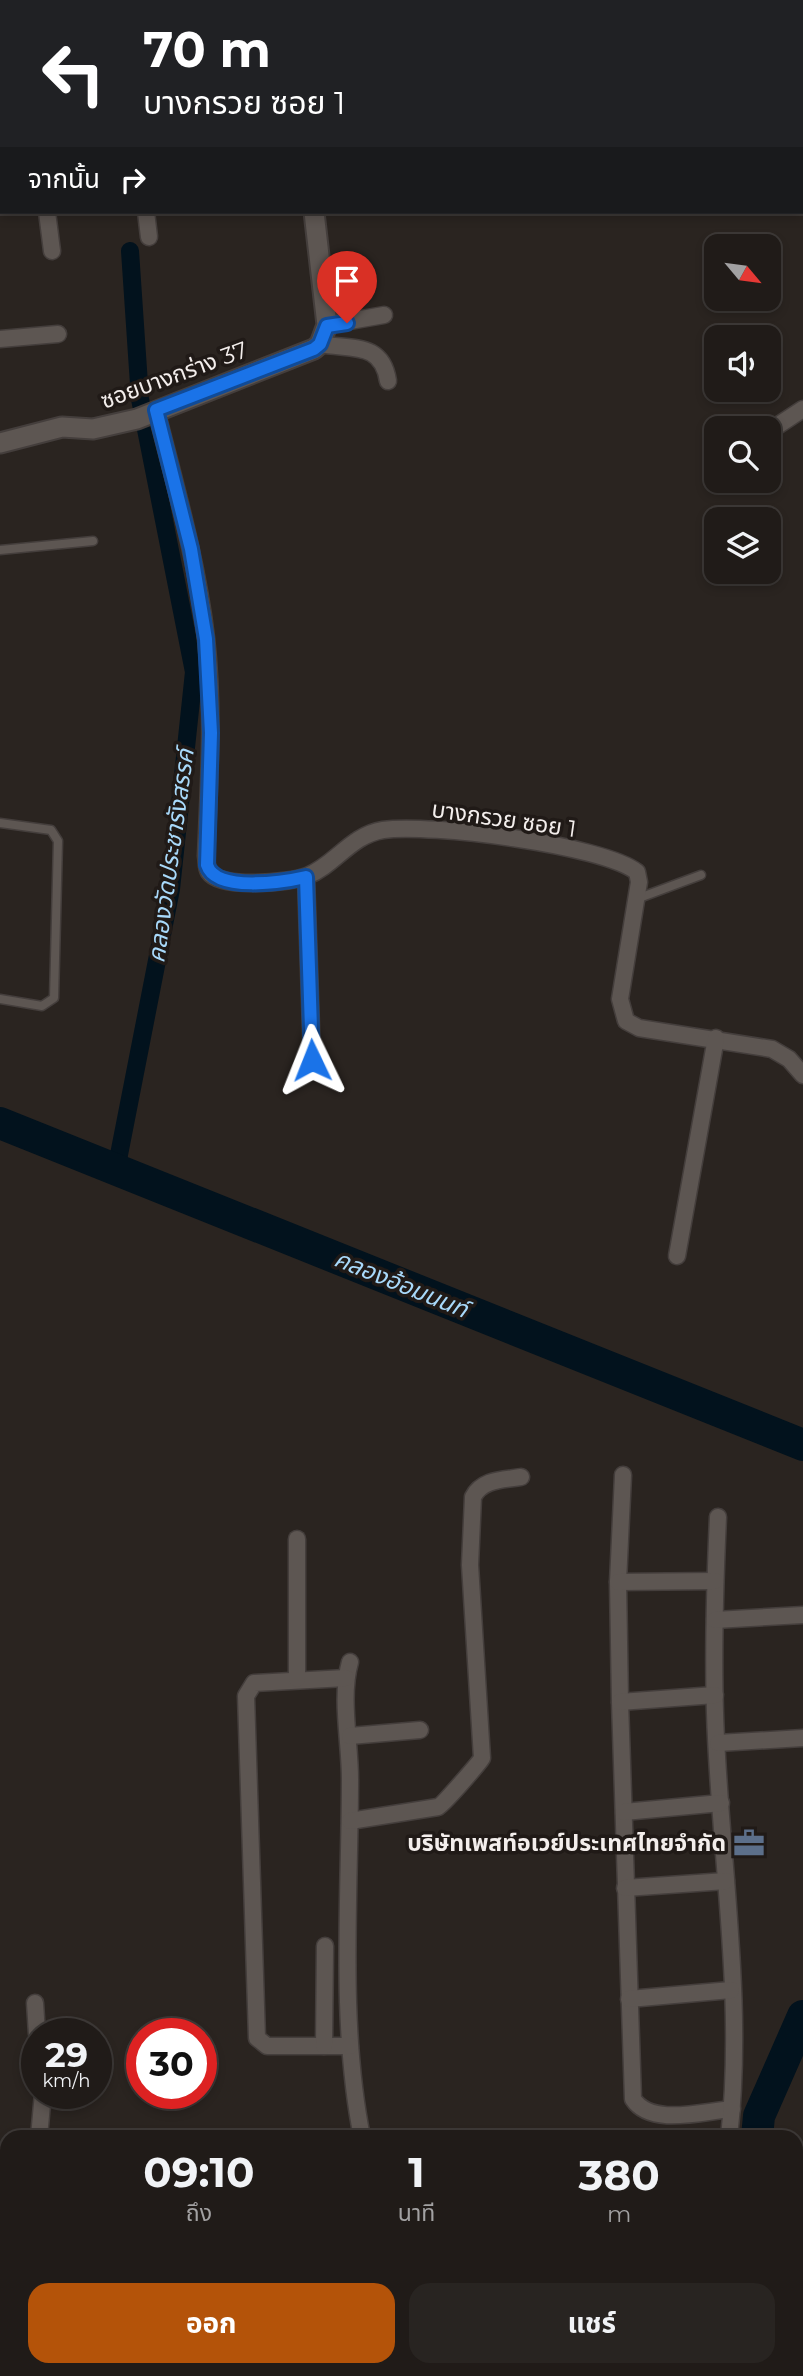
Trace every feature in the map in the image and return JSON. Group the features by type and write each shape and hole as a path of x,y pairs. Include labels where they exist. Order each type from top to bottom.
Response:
{"street":[{"path":"47,214 52,251"},
{"path":"146,214 149,237"},
{"path":"314,214 327,326 320,344 373,351 385,367 388,381"},
{"path":"327,326 384,315"},
{"path":"0,339 58,334"},
{"name":"ซอยบางกร่าง 37","path":"0,443 62,427 93,429 149,413 308,352 320,344"},
{"path":"781,423 803,408"},
{"name":"บางกรวย ซอย 1","path":"149,413 191,549 206,639 211,733 206,856 209,872 215,878 240,882 284,881 306,877 368,834 383,830 441,829 515,839 616,859 637,872 639,898 620,999 626,1021 639,1028 772,1048 789,1059 803,1075"},
{"path":"306,877 312,1060"},
{"path":"677,1256 716,1038"},
{"path":"623,1475 618,1582 633,2099 638,2106 659,2115 732,2109"},
{"path":"350,1821 438,1807 445,1803 464,1776 477,1768 482,1758 471,1604 473,1497 478,1488 485,1484 521,1477"},
{"path":"718,1517 715,1695 731,1990 730,2130"},
{"path":"297,1539 297,1679"},
{"path":"618,1582 715,1581"},
{"path":"715,1620 803,1615"},
{"path":"351,1662 346,1678 350,1736 350,2046 361,2130"},
{"path":"346,1678 254,1682 246,1696 257,2038 267,2046 350,2046"},
{"path":"620,1702 715,1695"},
{"path":"350,1736 420,1730"},
{"path":"718,1743 803,1738"},
{"path":"624,1812 721,1803"},
{"path":"625,1888 726,1881"},
{"path":"324,2046 326,1946"},
{"path":"629,1999 731,1990"},
{"path":"34,2003 35,2018"},
{"path":"40,2130 42,2109"}],"lane":[{"path":"0,550 93,541"},
{"path":"0,823 51,830 58,841 54,998 42,1006 0,999"},
{"path":"639,898 701,875"}],"waterway":[{"name":"คลองวัดประชารังสรรค์","path":"116,1170 171,889 194,672 140,399 130,251"},
{"name":"คลองอ้อมนนท์","path":"0,1123 803,1445"},
{"path":"758,2130 759,2116 803,2016"}],"place":[{"name":"บริษัทเพสท์อเวย์ประเทศไทยจำกัด","path":"749,1843"}],"route":[{"path":"312,1060 306,877 284,881 225,881 215,878 207,865 211,733 206,639 191,549 156,410 314,349 320,344 327,326 347,323"}]}
